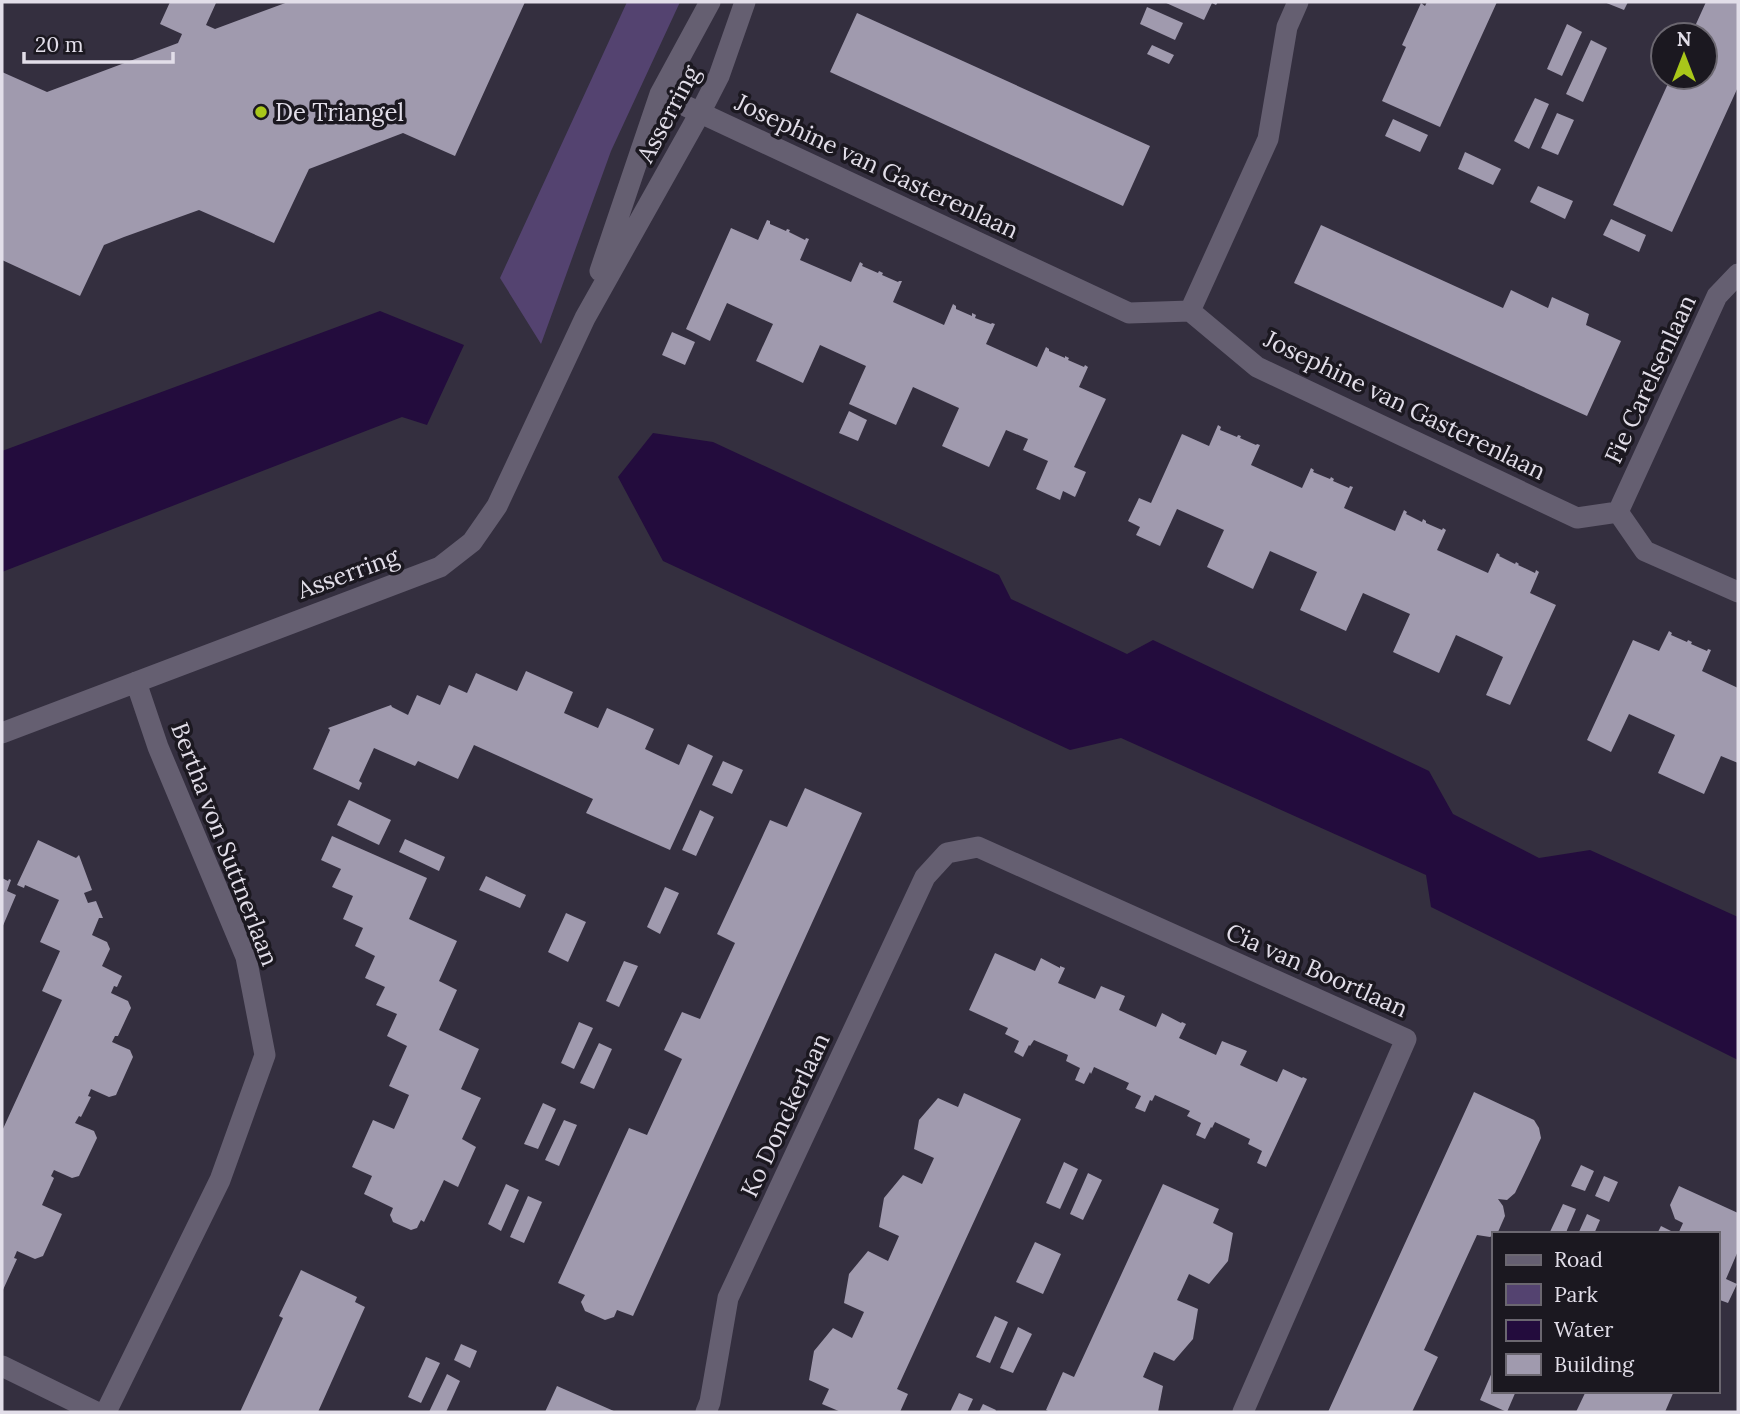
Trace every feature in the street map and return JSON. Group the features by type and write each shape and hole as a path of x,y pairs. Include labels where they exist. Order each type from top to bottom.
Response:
{"street":[{"name":"Asserring","path":"584,318 660,94 710,2"},
{"name":"Asserring","path":"2,733 440,567 472,542 497,506 584,318 719,76 745,2"},
{"path":"1190,311 1268,139 1287,27 1298,2"},
{"name":"Josephine van Gasterenlaan","path":"660,94 1129,313 1190,311 1257,367 1577,518 1618,512"},
{"name":"Fie Carelsenlaan","path":"1618,512 1717,296 1738,274"},
{"path":"1618,512 1645,551 1738,592"},
{"name":"Bertha von Suttnerlaan","path":"106,1412 220,1180 265,1055 246,957 158,747 135,682"},
{"name":"Cia van Boortlaan","path":"947,853 978,847 1406,1039 1243,1412"},
{"name":"Ko Donckerlaan","path":"706,1412 729,1298 925,877 947,853"},
{"path":"2,1366 96,1412"}],"green space":[{"path":"627,2 680,2 611,151 541,344 500,278"}],"water":[{"path":"380,311 464,345 427,425 402,417 2,572 2,451"},
{"path":"653,433 713,442 999,575 1011,599 1127,654 1153,640 1429,771 1453,814 1539,858 1590,850 1738,917 1738,1060 1431,907 1426,875 1121,738 1070,750 663,561 618,477"}],"building":[{"path":"170,2 216,3 206,25 215,29 288,2 525,2 455,156 403,133 309,169 274,243 199,210 124,237 104,245 80,296 2,260 2,72 47,92 178,43 182,34 160,24"},
{"path":"1164,2 1218,2 1216,5 1212,3 1204,20"},
{"path":"1427,2 1497,2 1440,127 1382,101 1406,47 1402,45 1421,3 1425,6"},
{"path":"1604,2 1628,2 1624,10"},
{"path":"1706,2 1738,2 1738,87 1672,232 1613,205 1665,91 1719,91 1719,21 1697,21"},
{"path":"1147,7 1183,23 1175,40 1140,24"},
{"path":"857,13 1150,146 1123,206 830,72"},
{"path":"1567,24 1582,32 1562,76 1547,69"},
{"path":"1591,40 1607,48 1583,102 1566,94"},
{"path":"1152,45 1174,55 1169,64 1147,54"},
{"path":"1535,98 1549,104 1529,149 1514,141"},
{"path":"1557,113 1574,120 1558,155 1541,148"},
{"path":"1393,119 1428,135 1420,152 1385,136"},
{"path":"1465,152 1501,169 1493,185 1458,169"},
{"path":"1538,186 1573,201 1565,219 1530,202"},
{"path":"1611,219 1646,235 1639,252 1603,235"},
{"path":"767,220 770,224 786,231 790,230 789,232 805,240 809,239 800,260 851,282 860,262 862,266 878,273 879,271 898,282 902,281 893,302 944,325 953,304 956,309 995,324 986,344 1037,367 1046,347 1049,351 1088,367 1079,387 1106,399 1074,467 1086,472 1075,497 1063,491 1060,500 1036,489 1048,461 1023,450 1028,439 1006,430 989,467 942,446 959,408 913,387 896,425 849,404 866,366 820,345 803,383 756,361 773,324 727,303 710,341 686,329 731,228 758,240"},
{"path":"1321,225 1503,308 1511,290 1548,308 1552,297 1589,314 1586,325 1621,341 1587,416 1294,283"},
{"path":"672,332 695,342 685,365 662,355"},
{"path":"849,411 867,420 858,441 839,433"},
{"path":"1218,425 1220,430 1260,445 1251,465 1302,488 1311,468 1313,472 1330,479 1331,477 1333,481 1349,488 1353,487 1344,508 1395,531 1404,510 1406,514 1422,522 1423,519 1426,523 1446,530 1437,550 1488,573 1497,553 1515,564 1516,562 1535,573 1536,570 1539,572 1530,593 1556,605 1510,705 1486,695 1503,657 1456,635 1439,673 1393,652 1410,614 1363,593 1346,631 1300,610 1317,572 1270,551 1253,589 1207,567 1224,530 1177,509 1160,546 1136,535 1140,527 1128,521 1139,498 1151,503 1182,434 1209,446"},
{"path":"1669,631 1671,635 1687,642 1688,640 1707,651 1711,650 1702,671 1738,688 1738,763 1721,756 1704,794 1658,773 1675,735 1629,714 1611,752 1587,740 1633,640 1659,651"},
{"path":"526,671 573,692 564,713 598,728 607,708 630,718 654,729 645,749 679,765 688,744 713,756 670,850 586,813 593,799 474,745 458,779 418,761 415,766 374,748 359,781 362,783 359,790 313,769 330,730 328,728 391,705 408,715 417,695 440,705 449,685 467,693 476,673 517,691"},
{"path":"723,761 743,770 732,794 712,785"},
{"path":"805,788 862,813 633,1316 617,1310 614,1317 605,1320 585,1311 581,1302 585,1295 558,1283 629,1128 647,1135 682,1059 664,1050 682,1012 700,1019 735,943 717,934 770,820 787,827"},
{"path":"349,800 391,820 379,845 337,825"},
{"path":"700,810 714,817 696,856 682,850"},
{"path":"332,836 427,878 409,919 457,941 439,981 457,990 439,1030 479,1049 461,1089 481,1098 462,1139 476,1147 458,1187 444,1180 424,1222 421,1220 417,1228 411,1230 393,1222 390,1215 393,1208 364,1194 372,1176 352,1167 373,1120 394,1129 409,1095 389,1086 407,1046 387,1036 397,1014 376,1005 385,987 365,978 375,956 355,946 363,928 343,919 353,896 332,887 341,869 321,860"},
{"path":"405,839 445,857 439,871 399,852"},
{"path":"38,840 76,858 79,855 92,890 84,893 88,903 96,901 103,918 99,918 92,935 107,942 110,949 102,966 122,976 111,993 128,1001 131,1008 118,1036 115,1036 112,1042 130,1050 133,1057 116,1095 109,1097 91,1089 88,1096 91,1097 75,1123 94,1131 97,1138 79,1176 72,1178 54,1170 51,1176 54,1178 42,1205 62,1214 43,1256 35,1259 17,1251 14,1258 17,1259 2,1292 2,1131 62,1000 42,991 60,951 40,942 59,900 25,885 24,888 17,885"},
{"path":"486,876 526,895 520,908 479,890"},
{"path":"2,878 11,880 7,891 16,895 2,928"},
{"path":"665,887 679,893 660,934 647,927"},
{"path":"566,913 586,922 568,962 548,952"},
{"path":"995,953 1035,971 1041,958 1065,968 1058,983 1095,999 1101,986 1125,996 1119,1010 1156,1027 1162,1013 1182,1022 1186,1024 1179,1038 1216,1055 1222,1041 1247,1051 1240,1065 1277,1082 1283,1069 1307,1079 1266,1167 1257,1163 1262,1151 1248,1144 1250,1139 1215,1122 1205,1139 1196,1135 1201,1123 1187,1116 1190,1111 1155,1095 1145,1112 1135,1108 1141,1096 1126,1089 1129,1083 1094,1067 1084,1084 1075,1080 1080,1068 1066,1061 1068,1055 1034,1040 1023,1057 1014,1052 1019,1041 1005,1034 1008,1028 969,1010"},
{"path":"624,961 638,966 619,1007 606,1001"},
{"path":"579,1022 593,1028 574,1069 561,1063"},
{"path":"599,1043 612,1049 594,1089 580,1083"},
{"path":"1474,1092 1534,1120 1541,1138 1515,1193 1507,1200 1498,1199 1505,1216 1498,1232 1492,1232 1490,1237 1477,1235 1424,1350 1438,1357 1412,1412 1328,1412"},
{"path":"964,1093 1021,1119 897,1389 908,1394 900,1412 841,1412 822,1404 829,1389 809,1380 814,1351 833,1328 852,1338 864,1312 844,1303 849,1274 868,1251 888,1261 899,1236 879,1227 884,1198 903,1175 922,1184 934,1158 914,1149 919,1120 938,1098 958,1107"},
{"path":"543,1103 556,1109 538,1149 524,1144"},
{"path":"564,1120 577,1125 559,1166 545,1160"},
{"path":"1064,1162 1078,1169 1060,1209 1046,1203"},
{"path":"1581,1165 1594,1171 1585,1191 1571,1186"},
{"path":"1088,1173 1102,1180 1083,1220 1070,1214"},
{"path":"1604,1176 1618,1182 1609,1202 1595,1196"},
{"path":"506,1184 519,1190 501,1231 488,1224"},
{"path":"1163,1184 1219,1209 1213,1223 1233,1233 1228,1261 1209,1284 1189,1274 1177,1300 1198,1309 1193,1339 1174,1361 1154,1352 1143,1377 1163,1386 1158,1412 1046,1410 1063,1372 1074,1377"},
{"path":"1679,1186 1738,1213 1738,1251 1726,1279 1737,1284 1728,1303 1719,1300 1719,1232 1679,1232 1683,1223 1675,1219 1670,1205"},
{"path":"528,1196 542,1202 524,1243 510,1237"},
{"path":"1563,1204 1576,1209 1566,1232 1550,1232"},
{"path":"1587,1214 1600,1220 1595,1232 1579,1232"},
{"path":"1661,1226 1673,1232 1658,1232"},
{"path":"1035,1242 1061,1254 1043,1294 1016,1282"},
{"path":"301,1270 357,1297 355,1302 365,1307 318,1412 240,1412 283,1318 279,1316"},
{"path":"995,1316 1008,1322 990,1363 976,1357"},
{"path":"1018,1327 1032,1334 1013,1373 1000,1368"},
{"path":"461,1344 477,1351 470,1368 454,1360"},
{"path":"426,1357 440,1363 421,1403 408,1397"},
{"path":"1492,1372 1492,1393 1515,1393 1507,1412 1480,1400"},
{"path":"447,1374 460,1381 446,1412 429,1412"},
{"path":"557,1386 616,1412 545,1412"},
{"path":"959,1393 973,1399 967,1412 950,1412"},
{"path":"1585,1393 1673,1393 1665,1412 1576,1412"},
{"path":"983,1404 996,1410 995,1412 979,1412"}],"place":[{"name":"De Triangel","path":"261,112"}]}
